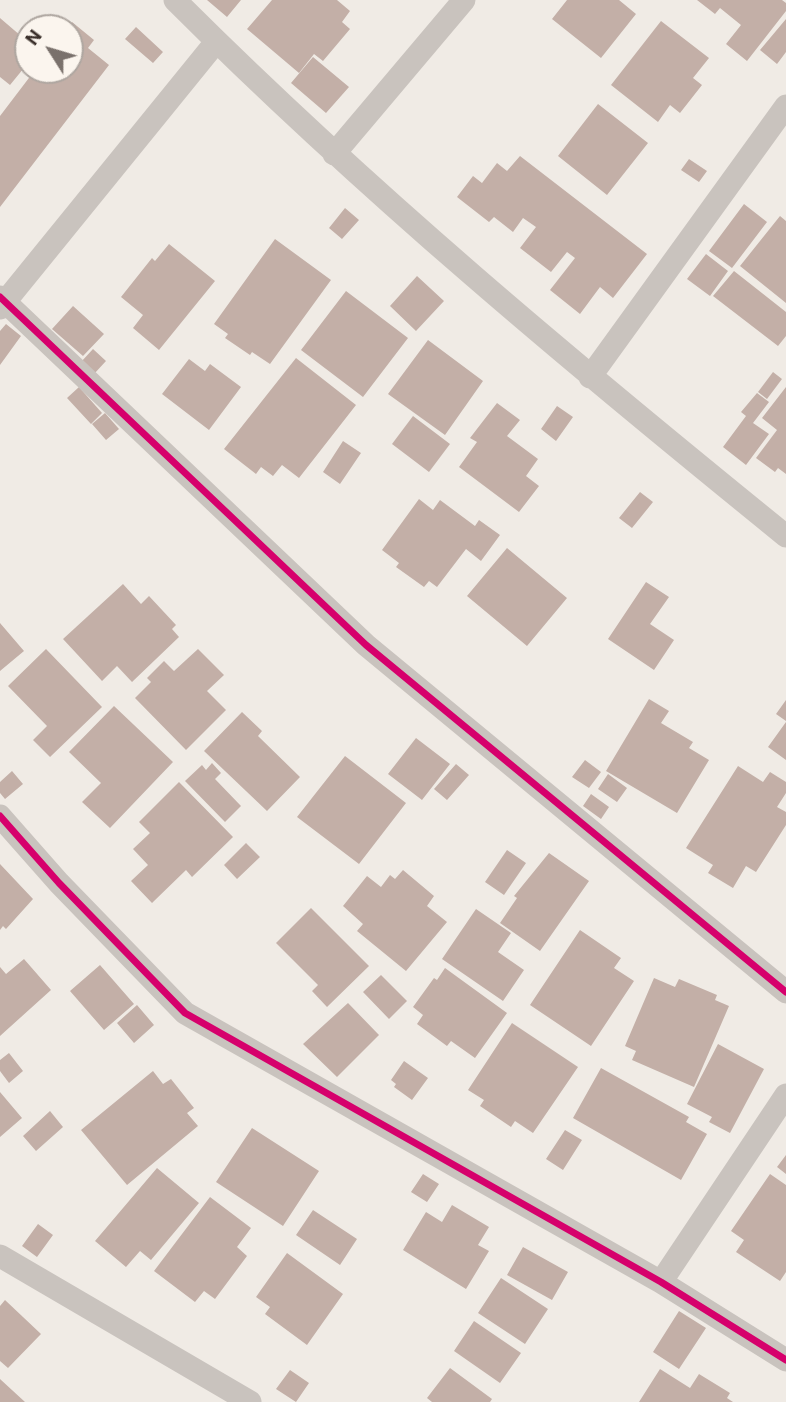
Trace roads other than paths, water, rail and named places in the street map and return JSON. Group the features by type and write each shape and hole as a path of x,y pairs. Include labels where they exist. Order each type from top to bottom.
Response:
{"street":[{"path":"174,0 334,154 590,377 786,536"},
{"path":"334,154 464,0"},
{"path":"216,42 2,303 366,645 786,992"},
{"path":"590,377 786,106"},
{"path":"0,816 58,883 186,1013 661,1282 786,1360"},
{"path":"661,1282 786,1095"},
{"path":"0,1255 250,1402"}]}
